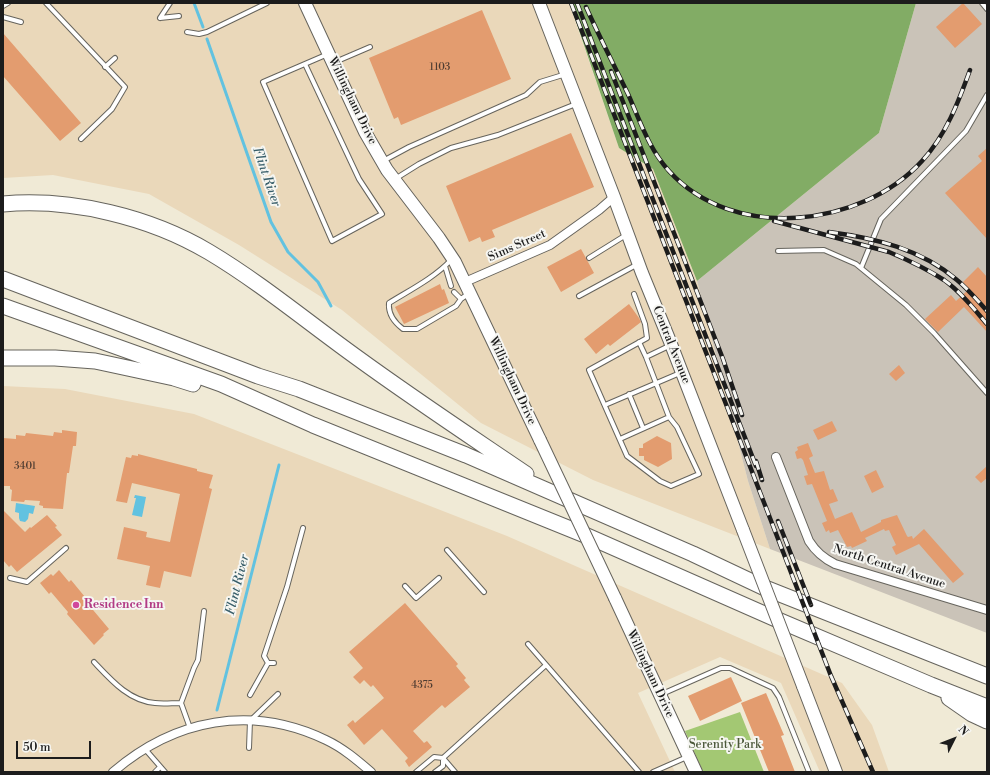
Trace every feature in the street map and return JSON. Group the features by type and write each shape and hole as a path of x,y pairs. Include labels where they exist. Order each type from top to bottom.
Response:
{"highway":[{"path":"3,204 17,202 69,205 107,212 144,223 179,237 202,249 235,269 360,360 553,493"},
{"path":"3,279 258,376 299,389 466,456 693,554 765,588 987,676"},
{"path":"3,306 221,384 313,425 585,535 771,617 931,685 987,706"},
{"path":"3,358 54,358 95,361 124,367 174,378 313,425"},
{"path":"931,685 972,714 987,721"}],"street":[{"name":"Willingham Drive","path":"305,3 365,132 382,162 439,238 449,262 540,440 696,772"},
{"name":"Central Avenue","path":"539,3 614,197 638,264 682,372 836,772"},
{"name":"Sims Street","path":"465,291 550,245 599,210 614,197"},
{"name":"North Central Avenue","path":"776,457 809,541 815,551 824,558 835,564 987,610"},
{"path":"113,772 152,743 182,730 213,723 250,721 271,723 300,729 327,741 352,756 371,772"}],"lane":[{"path":"3,6 8,3"},
{"path":"46,3 125,87 112,109 81,140"},
{"path":"170,3 160,18 179,16"},
{"path":"187,32 199,34 208,32 267,3"},
{"path":"982,3 987,8"},
{"path":"3,17 21,22"},
{"path":"305,64 359,179 382,214 332,241 263,82 305,64 370,47"},
{"path":"105,67 115,58"},
{"path":"382,162 409,147 526,94 540,82 566,73"},
{"path":"861,268 881,219 966,131 987,95"},
{"path":"394,179 419,164 451,148 498,135 578,104"},
{"path":"589,258 628,234"},
{"path":"778,251 824,250 856,264 906,305 934,333 987,393"},
{"path":"451,286 449,262 389,303 388,309 397,324 403,329 417,329 456,306 465,291"},
{"path":"579,296 638,264"},
{"path":"454,292 465,291"},
{"path":"634,294 645,324 647,338 639,342 589,370 627,456 660,481 671,486 699,474 677,427 669,417 646,356 639,342"},
{"path":"646,356 671,345"},
{"path":"605,405 682,372"},
{"path":"629,394 643,428"},
{"path":"620,439 669,417"},
{"path":"268,663 264,656 287,587 302,528"},
{"path":"10,578 27,582 66,548"},
{"path":"447,550 484,592"},
{"path":"405,586 416,598 439,578"},
{"path":"190,728 181,703 198,660 204,611"},
{"path":"528,644 639,772"},
{"path":"94,662 113,682 135,698 155,703 181,703"},
{"path":"268,663 274,664"},
{"path":"250,695 268,663"},
{"path":"435,772 442,766 443,758 546,665"},
{"path":"660,695 721,668 730,668 773,688 779,697 809,772"},
{"path":"249,748 250,721 278,694"},
{"path":"144,748 165,772"},
{"path":"416,772 434,757 443,758 455,772"},
{"path":"653,772 689,757"},
{"path":"155,772 160,767"}],"shaded area":[{"path":"3,3 569,3 619,148 653,169 697,281 748,481 770,549 593,480 481,423 342,310 239,245 149,194 53,175 3,178"},
{"path":"916,3 987,3 987,633 770,549 748,481 697,281 879,133"},
{"path":"3,386 65,389 194,414 507,536 842,683 872,725 889,772 820,772 781,683 720,657 638,693 675,772 3,772"}],"green space":[{"path":"574,3 916,3 879,133 697,281 653,169 619,148 571,7"},
{"name":"Serenity Park","path":"740,712 764,772 703,772 685,731"}],"water":[{"path":"135,495 146,497 142,517 132,515 136,498 134,498"},
{"path":"16,503 35,506 33,514 29,513 28,519 25,522 20,521 19,513 15,512"}],"building":[{"path":"963,3 982,24 955,48 936,27"},
{"path":"482,10 511,79 401,125 398,117 394,119 369,58"},
{"path":"3,33 81,123 60,141 3,76"},
{"path":"571,133 594,187 492,230 495,237 482,242 480,237 469,242 446,186"},
{"path":"987,148 987,239 945,193 982,161 978,156"},
{"path":"581,249 594,273 561,292 547,267"},
{"path":"978,267 987,277 987,332 964,307 938,332 925,319 951,295 956,301 969,289 963,282"},
{"path":"440,284 442,290 444,289 449,303 404,324 395,307"},
{"path":"629,304 641,322 610,346 608,344 596,354 584,339"},
{"path":"899,365 905,373 896,381 889,374"},
{"path":"832,421 837,431 818,440 813,430"},
{"path":"62,430 77,432 76,446 73,446 69,473 67,473 63,509 43,508 43,506 39,505 40,501 11,501 12,490 10,489 10,486 3,486 3,438 16,439 16,435 25,436 26,433 53,436 54,432 62,433"},
{"path":"657,436 671,443 672,459 658,467 644,460 644,456 639,456 639,448 643,448 643,444"},
{"path":"808,443 813,456 809,458 815,473 824,471 830,490 833,489 838,501 829,504 835,519 852,512 861,532 881,522 881,520 897,515 908,537 912,536 913,539 924,529 964,574 953,583 919,544 896,555 892,547 896,545 889,530 885,531 884,529 865,538 867,541 852,548 851,546 847,547 838,530 830,533 829,530 826,532 822,523 827,521 812,484 807,485 804,476 808,475 803,460 801,458 797,459 795,452 798,450 797,447"},
{"path":"138,454 197,469 197,471 213,475 209,488 212,489 191,577 164,571 160,588 146,585 150,566 117,559 124,527 147,532 146,537 170,542 180,494 132,483 127,503 116,501 126,457 131,458 132,455 138,456"},
{"path":"987,466 987,478 981,483 975,477"},
{"path":"876,470 884,487 872,493 864,476"},
{"path":"3,510 25,532 47,515 57,526 55,527 62,535 17,572 11,565 9,567 3,560"},
{"name":"Residence Inn","path":"59,570 69,582 71,580 85,597 83,598 109,629 94,645 67,614 68,612 51,592 49,594 40,583 51,574 53,576"},
{"path":"405,603 458,664 456,666 466,678 464,680 470,687 445,708 442,705 413,731 424,743 427,741 432,747 409,767 405,761 408,758 382,729 364,745 347,725 353,720 355,723 384,698 373,685 371,687 364,680 360,684 353,677 363,668 349,652"},
{"path":"731,677 742,701 700,721 688,696"},
{"path":"766,693 784,735 781,736 795,772 769,772 741,703"}],"waterway":[{"name":"Flint River","path":"194,3 203,27"},
{"name":"Flint River","path":"207,39 271,222 288,252 318,282 331,306"},
{"name":"Flint River","path":"217,710 279,465"}],"railway":[{"path":"571,3 831,676 873,772"},
{"path":"577,3 756,466"},
{"path":"586,7 628,94 650,144 669,171 696,194 727,209 761,217 797,218 832,212 866,201 896,184 922,161 938,140 956,106 970,70"},
{"path":"611,71 723,359 742,415"},
{"path":"774,221 889,252 910,261 944,280 967,301 987,324"},
{"path":"829,232 880,242 897,247 928,260 961,283 987,311"},
{"path":"756,461 762,480"},
{"path":"778,521 811,605"}],"place":[{"name":"Residence Inn","path":"76,605"}]}
